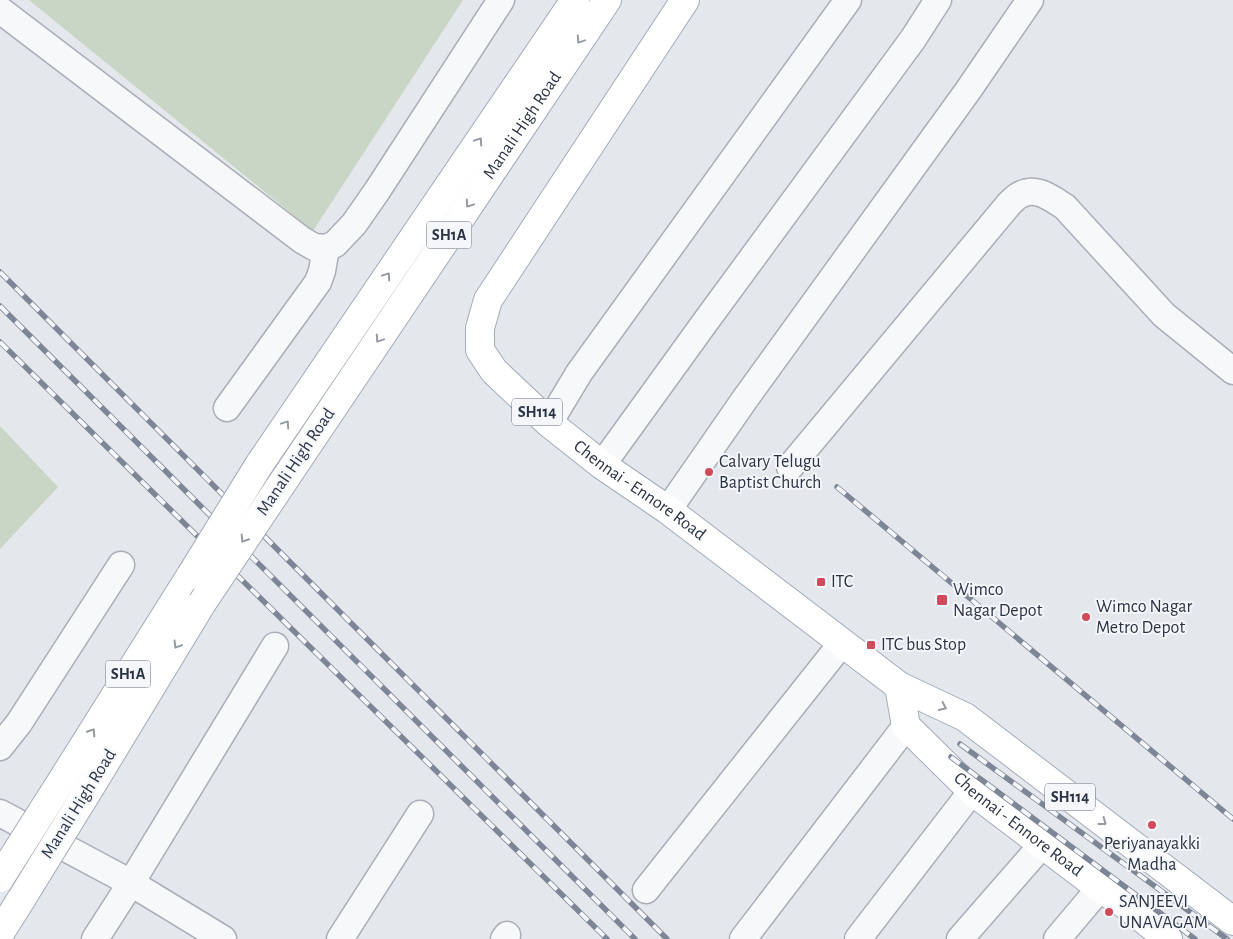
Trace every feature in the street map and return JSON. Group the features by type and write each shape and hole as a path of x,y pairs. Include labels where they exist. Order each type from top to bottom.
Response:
{"main road":[{"name":"Manali High Road","path":"0,878 259,465 575,0"},
{"name":"Manali High Road","path":"0,933 202,603 607,0"},
{"name":"Chennai - Ennore Road","path":"685,0 488,300 480,328 480,350 494,371 549,423 602,465 668,510 899,686 965,717 1233,921"},
{"path":"899,686 906,726"},
{"name":"Chennai - Ennore Road","path":"906,726 972,791 1100,888 1126,904 1164,938"}],"street":[{"path":"0,10 302,240 314,247 326,248 335,244 344,236 377,192 501,0"},
{"path":"549,423 579,373 848,0"},
{"path":"602,465 907,47 938,0"},
{"path":"668,510 773,360 967,92 1030,0"},
{"path":"790,467 1009,204 1019,195 1032,191 1048,195 1065,207 1164,315 1233,372"},
{"path":"227,408 318,282 326,248"},
{"path":"0,747 20,723 121,565"},
{"path":"646,890 842,643"},
{"path":"95,939 131,883 274,646"},
{"path":"743,939 906,726"},
{"path":"858,939 972,791"},
{"path":"0,812 131,883 224,939"},
{"path":"340,939 420,814"},
{"path":"960,939 1042,845"},
{"path":"1057,939 1100,888"}],"green space":[{"path":"29,0 463,0 313,231"},
{"path":"0,426 58,487 0,549"}],"railway":[{"path":"0,272 667,939"},
{"path":"0,306 635,939"},
{"path":"0,342 607,939"},
{"path":"837,487 1233,819"},
{"path":"960,744 1227,939"},
{"path":"951,757 1195,939"}],"place":[{"name":"Calvary Telugu Baptist Church","path":"709,472"},
{"name":"ITC","path":"821,582"},
{"name":"Wimco Nagar Depot","path":"942,600"},
{"name":"Wimco Nagar Metro Depot","path":"1086,617"},
{"name":"ITC bus Stop","path":"871,645"},
{"name":"Periyanayakki Madha","path":"1152,825"},
{"name":"SANJEEVI UNAVAGAM","path":"1109,912"}]}
